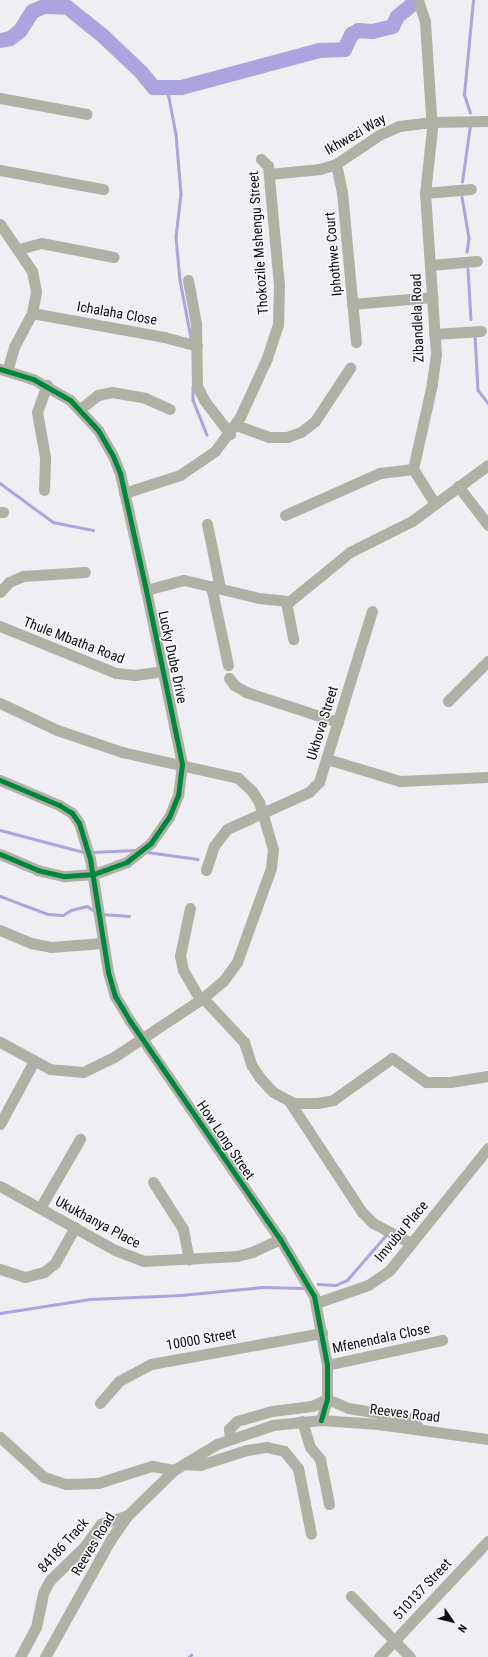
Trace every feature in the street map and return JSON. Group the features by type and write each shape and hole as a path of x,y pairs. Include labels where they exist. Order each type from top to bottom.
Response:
{"street":[{"name":"Zibandlela Road","path":"413,468 434,371 433,297 425,193 432,138 432,122 425,22 418,0"},
{"path":"0,98 87,114"},
{"path":"432,122 488,121"},
{"name":"Ikhwezi Way","path":"269,174 320,169 336,164 392,128 432,122"},
{"name":"Thokozile Mshengu Street","path":"124,492 180,475 209,456 230,434 236,425 267,358 278,325 279,285 269,174 267,162 261,159"},
{"name":"Iphothwe Court","path":"336,164 342,192 356,342"},
{"path":"0,170 103,189"},
{"path":"425,193 471,189"},
{"path":"0,224 19,249 35,282 32,313 3,370"},
{"path":"19,249 41,243 114,257"},
{"path":"430,265 477,261"},
{"path":"188,280 196,324 196,376 199,392 230,434"},
{"path":"352,304 433,297"},
{"name":"Ichalaha Close","path":"32,313 164,337 197,346"},
{"path":"434,334 481,331"},
{"path":"236,425 269,437 287,437 301,432 315,421 350,368"},
{"name":"Lucky Dube Drive","path":"0,854 49,874 76,876 94,874 127,862 157,837 169,818 177,799 182,764 164,671 120,474 106,442 80,409 47,385 3,370"},
{"path":"44,490 45,457 38,412 47,385"},
{"path":"80,409 98,395 112,392 145,398 170,409"},
{"path":"146,590 184,580 286,602 298,597 350,552 399,528 435,504 488,465"},
{"path":"285,515 380,473 413,468 435,504"},
{"path":"458,486 488,524"},
{"path":"207,524 215,587 228,665"},
{"path":"0,592 9,582 23,576 85,572"},
{"path":"286,602 292,639"},
{"name":"Ukhova Street","path":"206,870 214,846 227,829 313,790 320,782 372,611"},
{"name":"Thule Mbatha Road","path":"0,626 116,673 135,675 164,671"},
{"path":"448,701 488,661"},
{"path":"229,678 232,684 246,692 338,722"},
{"path":"0,704 57,730 122,752 182,764 231,776 243,781 252,791 264,812 273,849 271,868 236,962 223,981 201,999 143,1039 99,1066 84,1072 55,1070 34,1061 0,1042"},
{"path":"327,760 400,781 488,777"},
{"name":"How Long Street","path":"0,780 59,805 72,814 82,828 94,874 103,943 108,972 115,996 280,1238 308,1283 316,1303 327,1365 327,1399 321,1420"},
{"path":"190,908 180,956 183,970 201,999 244,1042 252,1066 260,1078 273,1092 288,1101 312,1104 332,1100 392,1058 426,1082 450,1082 488,1076"},
{"path":"0,930 31,943 51,947 103,943"},
{"path":"0,1124 34,1061"},
{"path":"288,1101 362,1212 373,1223 411,1243"},
{"path":"40,1208 80,1139"},
{"name":"Imvubu Place","path":"316,1303 380,1278 411,1243 488,1149"},
{"path":"153,1182 183,1229 189,1260"},
{"name":"Ukukhanya Place","path":"0,1186 133,1258 150,1262 244,1255 280,1238"},
{"path":"0,1269 25,1277 44,1272 55,1263 75,1227"},
{"name":"10000 Street","path":"100,1404 119,1381 151,1364 322,1333"},
{"name":"Mfenendala Close","path":"327,1365 442,1340"},
{"path":"230,1439 229,1429 237,1422 272,1411 312,1406 327,1399 348,1408 410,1418 420,1429"},
{"name":"Reeves Road","path":"45,1657 111,1539 128,1514 174,1470 230,1439 274,1425 321,1420 420,1429 488,1439"},
{"path":"302,1421 310,1447 320,1459 329,1504"},
{"path":"0,1437 44,1477 66,1484 98,1483 152,1466 174,1470"},
{"path":"184,1464 200,1464 258,1448 273,1448 284,1451 298,1468 312,1534"},
{"name":"84186 Track","path":"20,1657 36,1627 43,1593 50,1580 84,1547 101,1524 128,1514"},
{"name":"510137 Street","path":"379,1657 488,1541"},
{"path":"351,1596 393,1642 410,1657"}],"waterway":[{"path":"470,113 464,94 473,0"},
{"path":"0,40 10,38 20,30 32,11 44,6 67,7 102,35 141,72 153,87 181,87 319,50 344,49 351,34 358,30 372,31 392,26 397,16 413,3"},
{"path":"167,87 176,134 181,194 176,237 180,280 191,338"},
{"path":"462,182 470,125"},
{"path":"462,197 469,238 467,252"},
{"path":"468,269 471,319"},
{"path":"475,335 478,390 488,403"},
{"path":"193,387 193,400 207,434"},
{"path":"0,483 53,522 93,530"},
{"path":"0,830 84,852"},
{"path":"91,852 136,850"},
{"path":"147,852 198,859"},
{"path":"0,896 48,914 63,915 71,910 87,906 95,911"},
{"path":"101,914 129,916"},
{"path":"318,1284 336,1285 347,1280 386,1235"},
{"path":"0,1313 90,1299 181,1295 263,1287 303,1288"}],"cycle path":[{"path":"0,369 33,379 70,400 98,430 113,456 120,473 182,764 178,795 169,817 151,843 127,862 94,874 63,876 38,870 0,854"},
{"path":"0,780 59,805 72,813 79,823 90,859 108,972 115,996 130,1021 280,1239 314,1296 327,1365 327,1399 321,1420"}]}
